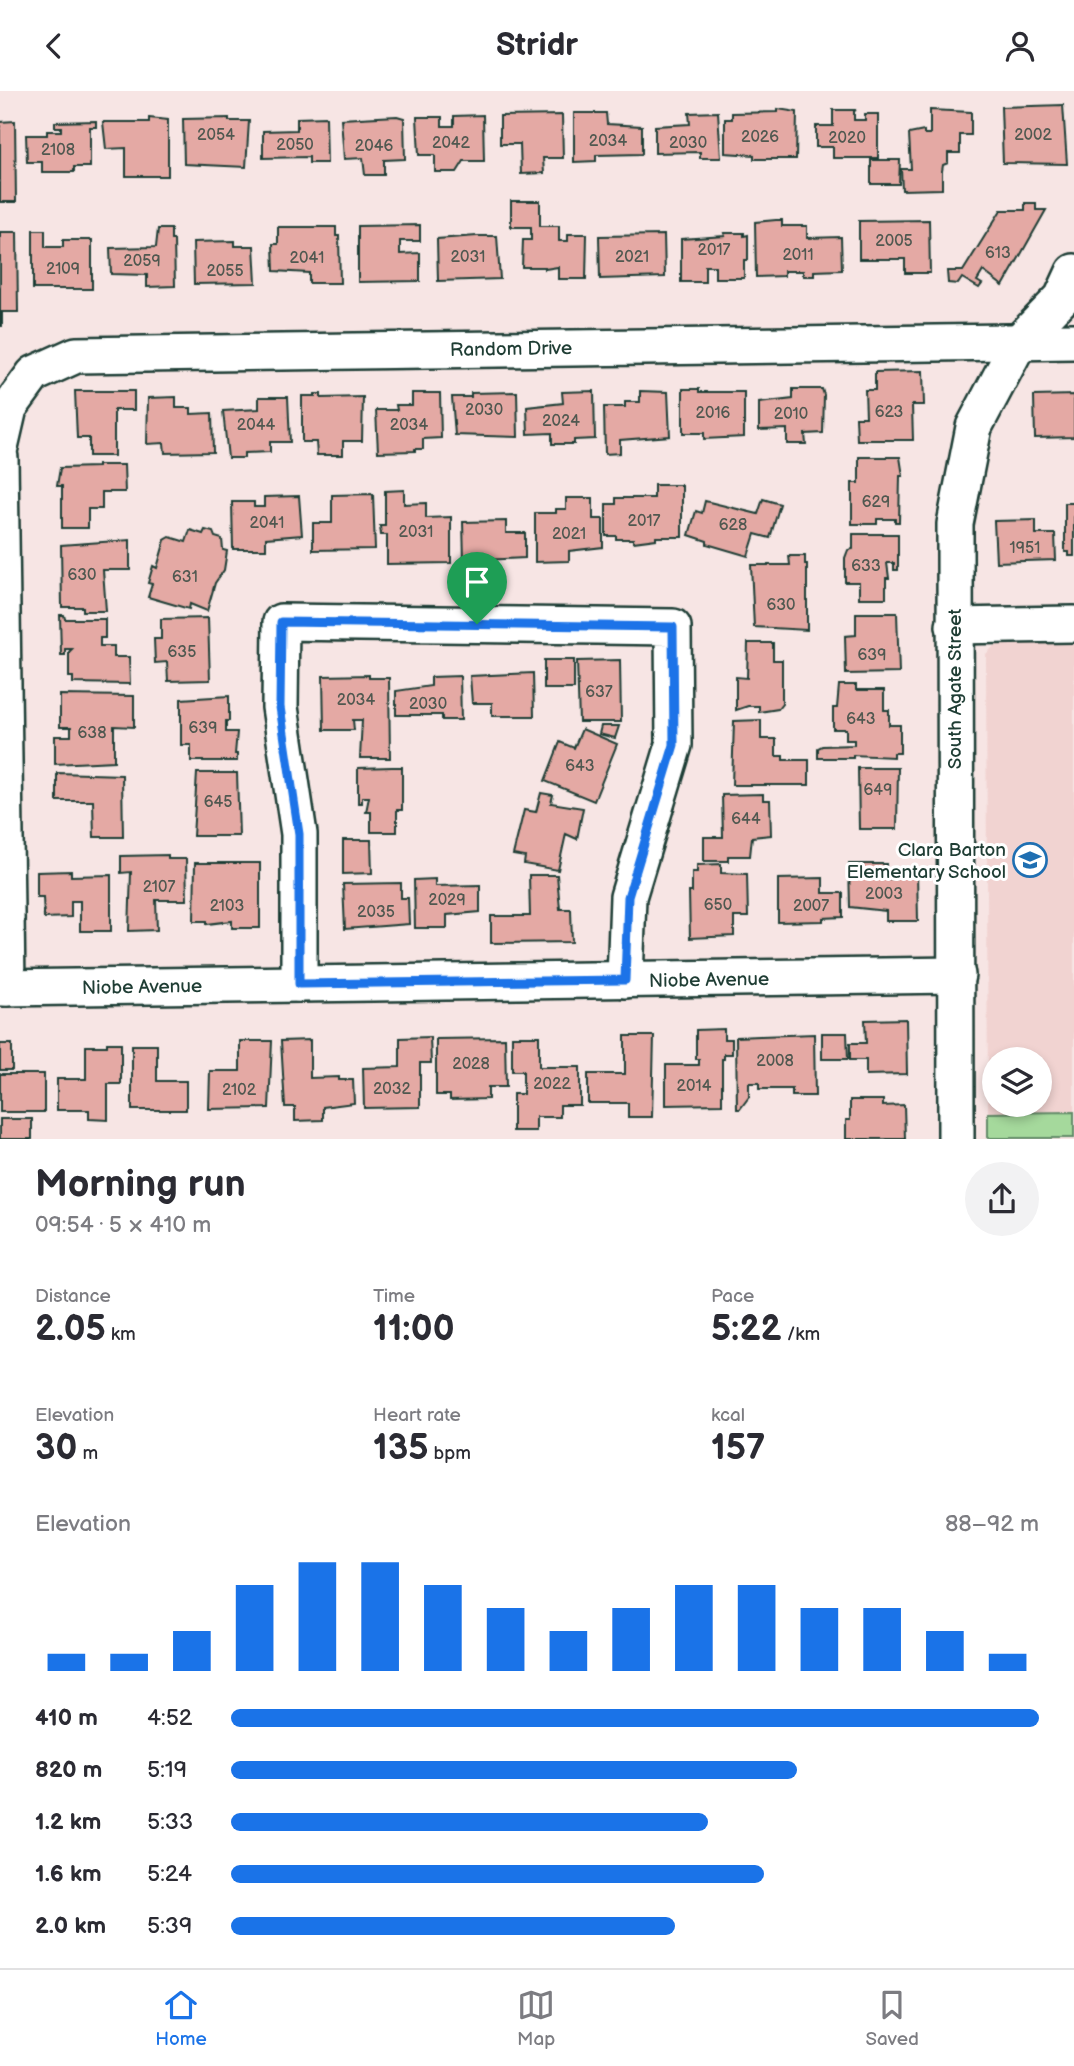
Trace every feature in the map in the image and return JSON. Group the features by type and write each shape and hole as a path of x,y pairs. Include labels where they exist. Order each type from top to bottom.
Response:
{"street":[{"name":"South Agate Street","path":"956,1139 955,524 974,427 1019,342 1062,298 1074,272"},
{"name":"Random Drive","path":"0,447 9,408 34,375 76,355 1074,341"},
{"path":"0,458 4,988"},
{"path":"299,984 299,834 280,707 281,622 673,627 674,745 628,897 625,980"},
{"path":"954,626 1074,624"},
{"name":"Niobe Avenue","path":"4,988 957,975"}],"shaded area":[{"name":"Clara Barton Elementary School","path":"1074,643 1074,1112 1052,1112 1052,1047 988,1047 986,654 994,646"}],"green space":[{"path":"1052,1112 1074,1112 1074,1138 988,1138 988,1117 1052,1117"}],"building":[{"path":"1063,105 1067,164 1003,163 1001,107"},
{"path":"778,109 797,112 796,159 754,159 754,155 725,153 725,119 732,119 732,113 778,112"},
{"path":"833,110 856,110 854,120 865,120 865,114 878,114 878,158 833,158 833,147 816,147 816,126 833,126"},
{"path":"930,110 971,112 971,135 960,135 960,153 948,153 948,163 943,165 942,171 942,189 902,190 901,169 911,169 909,134 924,131 924,134 930,134"},
{"path":"718,112 721,158 700,158 700,152 655,153 655,126 690,124 689,113"},
{"path":"574,113 606,113 607,124 642,126 642,154 596,155 596,161 574,162"},
{"path":"483,115 484,161 464,161 457,172 435,172 435,155 419,155 417,117 442,117 442,126 454,126 454,116"},
{"path":"562,115 563,158 543,158 544,173 521,174 520,144 500,144 500,116"},
{"path":"397,116 404,118 405,159 384,160 384,175 365,175 363,158 344,159 341,119"},
{"path":"326,117 327,163 309,163 309,157 263,158 263,131 297,130 297,118"},
{"path":"149,118 168,120 168,176 126,176 126,148 106,149 103,122 149,122"},
{"path":"229,118 229,121 249,121 246,167 184,164 183,119"},
{"path":"15,121 16,202 0,202 0,122"},
{"path":"96,121 96,127 90,127 90,167 74,167 74,172 42,172 42,162 27,162 26,135 47,135 47,131 61,131 61,127 55,127 55,122"},
{"path":"871,160 900,160 899,184 871,184"},
{"path":"511,201 540,201 540,226 559,226 559,241 568,241 568,234 587,234 586,279 558,279 558,267 522,267 523,240 531,240 531,227 511,227"},
{"path":"1025,203 1036,203 1036,210 1046,210 1003,286 983,271 977,281 982,284 979,288 962,278 958,284 948,283 947,271 963,271 1001,210 1025,210"},
{"path":"782,220 782,226 807,226 807,238 841,237 842,270 814,271 814,276 803,276 803,271 784,271 784,276 756,277 755,222"},
{"path":"929,220 930,273 905,273 905,259 859,259 859,221"},
{"path":"420,225 420,241 400,241 400,254 420,253 420,281 358,282 358,226"},
{"path":"278,227 336,227 336,236 339,236 340,283 309,283 309,273 274,271 273,244 278,244"},
{"path":"158,229 171,229 171,240 174,240 175,286 147,287 147,275 111,274 110,248 156,247"},
{"path":"33,230 45,230 45,247 63,247 63,240 92,240 92,289 33,289"},
{"path":"0,232 17,232 18,312 2,312 2,326 0,326"},
{"path":"724,233 748,235 748,260 744,260 744,278 715,278 715,266 705,266 705,282 681,282 681,239 725,236"},
{"path":"664,235 665,277 600,279 599,236"},
{"path":"497,236 500,279 438,281 437,239"},
{"path":"235,241 235,246 254,246 256,283 194,284 193,242"},
{"path":"923,371 924,405 912,405 913,440 857,440 856,417 866,417 865,390 875,390 875,372"},
{"path":"683,389 699,389 699,392 744,392 744,437 704,439 704,433 683,433"},
{"path":"793,389 822,389 824,395 823,433 805,434 806,444 787,444 787,429 759,430 759,403 793,399"},
{"path":"75,391 134,391 134,410 114,410 114,456 89,456 89,438 77,438"},
{"path":"594,391 595,439 574,440 574,444 552,444 552,433 528,434 527,407 563,403 562,392"},
{"path":"640,391 668,392 670,436 620,440 620,453 605,454 604,407 625,407 625,402 640,402"},
{"path":"517,392 518,437 455,435 452,397 471,397 471,393"},
{"path":"412,393 440,393 441,438 423,439 423,449 415,451 378,452 376,410 397,410 396,405 412,405"},
{"path":"321,394 321,398 363,397 362,441 343,441 343,455 317,455 316,442 302,442 302,396"},
{"path":"1074,395 1074,437 1035,438 1034,396"},
{"path":"176,397 176,408 191,408 191,414 212,413 213,452 165,453 164,443 147,444 148,398"},
{"path":"259,397 288,397 290,442 270,442 270,452 244,453 244,458 228,458 223,411 259,409"},
{"path":"859,457 900,457 903,476 900,476 899,522 895,522 895,519 877,519 877,524 852,524 852,483 859,483"},
{"path":"124,465 125,492 102,492 102,509 88,509 88,528 62,528 62,486 57,486 60,468"},
{"path":"654,485 682,485 682,537 656,537 633,542 633,539 606,536 606,504 616,504 616,498 654,498"},
{"path":"404,490 404,504 426,503 426,518 451,517 451,563 387,564 387,535 381,535 380,526 385,526 385,491"},
{"path":"373,494 375,549 313,550 313,523 332,523 332,495"},
{"path":"299,496 302,535 266,538 266,549 233,549 232,502 254,502 254,507 264,507 264,497"},
{"path":"566,498 593,498 593,519 603,519 603,547 569,551 569,561 535,562 535,513 556,513 556,509 566,509"},
{"path":"763,499 780,504 770,538 755,534 748,556 707,544 707,541 689,535 696,511 702,513 705,501 758,514"},
{"path":"1065,503 1074,503 1074,556 1065,552"},
{"path":"1036,520 1036,534 1055,534 1056,560 996,562 994,521"},
{"path":"506,521 506,533 525,533 525,558 464,561 463,522"},
{"path":"190,530 203,534 205,530 213,532 215,537 222,539 223,550 227,551 224,570 215,583 207,611 190,604 189,609 148,597 152,584 148,583 153,566 157,568 165,540 170,537 186,542"},
{"path":"853,534 898,534 898,570 894,570 894,563 887,563 889,578 886,578 886,598 859,598 859,582 845,582 845,558 848,550 853,549"},
{"path":"130,540 130,570 103,570 106,611 62,607 61,545"},
{"path":"789,556 805,556 807,564 807,630 754,627 751,565 790,565"},
{"path":"856,613 897,613 899,673 846,674 845,636 856,635"},
{"path":"60,615 64,615 65,619 105,619 105,638 100,638 100,646 114,646 114,657 129,657 130,684 73,683 73,677 69,677 69,652 72,649 65,649 65,655 61,655"},
{"path":"208,618 210,680 168,681 167,662 155,663 154,639 161,639 161,619"},
{"path":"748,643 773,643 773,660 782,660 782,704 778,709 759,712 759,706 748,706 736,710 736,677 747,678"},
{"path":"544,660 574,660 574,689 544,689"},
{"path":"620,660 621,722 579,722 577,661"},
{"path":"533,673 534,716 492,716 492,703 472,703 470,676"},
{"path":"369,675 369,678 389,678 390,758 360,758 362,720 353,720 354,730 324,730 323,676"},
{"path":"460,676 461,720 442,720 442,715 396,715 396,691 431,686 431,677"},
{"path":"839,685 856,685 856,690 884,690 884,710 889,710 889,725 900,725 900,753 893,753 893,757 853,755 853,758 818,758 818,748 822,746 854,745 854,740 846,740 846,729 833,729 833,708 837,708"},
{"path":"60,695 134,696 134,727 114,726 114,761 55,764 55,736 71,736 71,727 60,727"},
{"path":"229,696 226,732 237,732 237,761 191,761 191,745 181,745 181,699"},
{"path":"761,720 761,739 776,739 776,756 783,756 783,760 809,760 809,785 732,785 734,721"},
{"path":"601,726 619,726 615,738 599,734"},
{"path":"582,729 617,744 594,801 545,781 560,742 574,748"},
{"path":"402,767 402,810 397,810 397,832 371,832 371,812 366,812 369,797 362,797 362,803 358,803 358,768"},
{"path":"858,768 898,768 897,829 859,829"},
{"path":"57,773 122,775 123,837 94,837 93,801 57,801"},
{"path":"197,773 237,773 239,836 193,836"},
{"path":"541,793 553,795 551,803 583,808 577,839 566,834 558,870 524,864 525,857 513,855 524,810 536,812"},
{"path":"763,794 763,800 770,800 771,835 752,837 750,856 728,856 728,861 704,861 704,837 723,837 722,795"},
{"path":"343,840 371,840 372,873 343,874"},
{"path":"168,855 168,859 186,859 187,900 156,900 157,930 129,931 131,872 121,873 121,856"},
{"path":"195,863 260,863 260,928 232,928 232,921 207,924 207,921 194,921"},
{"path":"721,864 721,873 747,874 748,917 734,917 734,936 690,938 689,892 692,892 692,872 697,872 697,865"},
{"path":"849,864 886,864 886,879 896,879 896,873 917,872 918,921 886,921 886,911 850,907"},
{"path":"71,871 71,876 111,875 111,931 80,931 80,901 71,901 71,917 44,918 43,897 37,897 37,872"},
{"path":"529,875 557,875 560,909 571,909 572,942 491,943 491,916 530,916"},
{"path":"823,878 823,893 843,893 843,917 823,918 823,921 778,922 778,879"},
{"path":"435,879 435,886 480,885 480,912 447,915 447,928 415,928 414,880"},
{"path":"401,883 401,898 408,898 409,924 345,929 343,884"},
{"path":"906,1019 907,1074 866,1075 866,1060 850,1060 850,1043 866,1043 865,1020"},
{"path":"724,1029 724,1039 732,1039 732,1054 724,1054 722,1059 722,1104 666,1105 666,1065 699,1065 699,1059 696,1059 696,1030"},
{"path":"822,1033 847,1033 848,1059 822,1059"},
{"path":"814,1034 815,1096 792,1096 792,1089 759,1089 759,1083 749,1083 749,1097 740,1109 737,1109 736,1037"},
{"path":"512,1036 539,1036 539,1067 580,1067 580,1105 560,1105 560,1117 536,1117 536,1131 513,1131 513,1094 523,1094 523,1071 512,1071"},
{"path":"625,1036 654,1036 652,1117 628,1117 628,1103 588,1103 588,1074 625,1074"},
{"path":"430,1037 431,1063 420,1063 420,1107 364,1108 363,1068 400,1067 400,1038"},
{"path":"505,1038 506,1087 488,1087 488,1099 450,1100 450,1095 436,1095 436,1039"},
{"path":"310,1040 310,1078 339,1077 339,1080 353,1080 354,1103 323,1107 323,1120 295,1121 295,1107 285,1107 281,1041"},
{"path":"240,1041 272,1041 269,1108 209,1109 210,1071 240,1071"},
{"path":"107,1043 121,1043 121,1084 108,1084 108,1120 89,1119 89,1110 57,1110 57,1079 86,1079 86,1046 107,1046"},
{"path":"0,1044 12,1044 12,1070 0,1070"},
{"path":"132,1045 157,1045 157,1081 186,1081 186,1110 132,1110"},
{"path":"0,1074 44,1074 44,1112 0,1112"},
{"path":"850,1100 883,1100 883,1106 904,1105 905,1139 846,1139"},
{"path":"0,1119 32,1119 32,1139 0,1139"}],"place":[{"name":"Clara Barton Elementary School","path":"1030,860"}],"route":[{"path":"281,622 477,624 673,627 674,745 628,897 625,980 299,984 299,834 280,707 281,622"}]}
